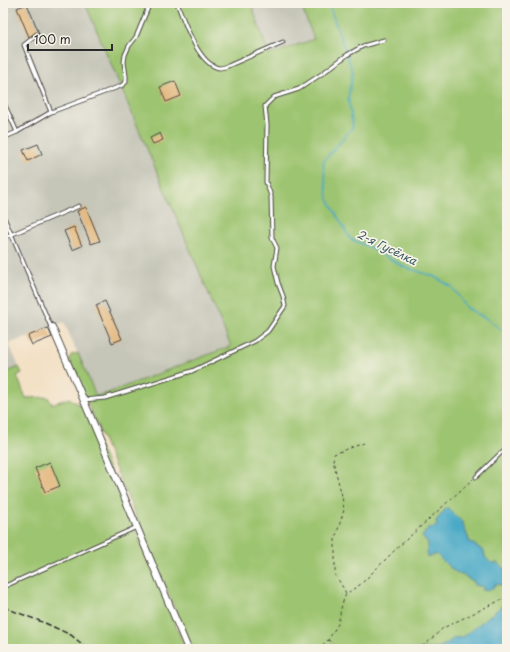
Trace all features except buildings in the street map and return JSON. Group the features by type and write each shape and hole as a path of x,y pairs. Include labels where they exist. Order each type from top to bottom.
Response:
{"street":[{"path":"52,327 138,527 188,649"}],"lane":[{"path":"3,138 17,132 52,112 121,86 126,82 124,62 125,55 129,46 136,37 150,3"},
{"path":"177,3 198,51 213,66 220,68 228,66 283,42"},
{"path":"37,35 24,45 52,112"},
{"path":"84,400 105,398 192,371 255,341 268,330 285,306 274,266 277,248 272,238 271,196 266,182 266,106 274,97 299,89 323,74 352,52 363,46 384,40"},
{"path":"3,101 17,132"},
{"path":"3,238 79,206"},
{"path":"3,215 52,327"},
{"path":"476,477 507,447"},
{"path":"3,587 138,527"}],"path":[{"path":"346,594 335,574 335,539 344,510 333,461 334,454 364,443"},
{"path":"318,649 328,640 338,624 342,604 346,594 361,584 396,549 476,477"},
{"path":"411,649 426,645 444,628 507,597"},
{"path":"328,640 338,647 347,649"},
{"path":"426,645 427,649"},
{"path":"351,649 365,647 378,649"}],"shaded area":[{"path":"3,3 85,3 231,346 105,394 96,396 64,322 9,344 19,367 3,374"},
{"path":"251,3 300,3 314,39 269,55"}],"green space":[{"path":"85,3 251,3 269,55 314,39 300,3 507,3 507,605 502,606 463,637 454,638 444,645 433,649 192,649 69,359 71,355 78,353 96,396 105,394 231,346","holes":["447,507 462,522 470,542 484,551 485,557 491,563 498,564 505,569 505,578 501,585 495,584 492,589 483,590 484,587 475,585 474,581 469,580 466,576 458,574 436,554 427,557 428,542 422,537 429,527 431,528 437,526 436,521"]},
{"path":"19,367 22,373 17,376 26,398 48,397 52,404 69,398 83,407 186,649 3,649 3,374"}],"water":[{"path":"447,507 462,522 470,542 484,551 485,557 491,563 498,563 505,569 505,578 501,585 495,584 492,589 482,590 484,587 475,585 474,581 469,580 466,576 458,574 436,554 427,558 428,542 422,537 429,527 431,528 437,526 436,521"},
{"path":"507,605 507,649 455,649 452,647 448,649 433,649 444,645 454,638 463,637 502,606"}],"waterway":[{"name":"2-я Гусёлка","path":"327,3 353,72 348,98 353,127 323,162 328,199 350,239 368,246 404,267 433,276 452,287 467,308 487,319 505,332 507,336"}],"railway":[{"path":"3,607 71,635 88,649"}]}
